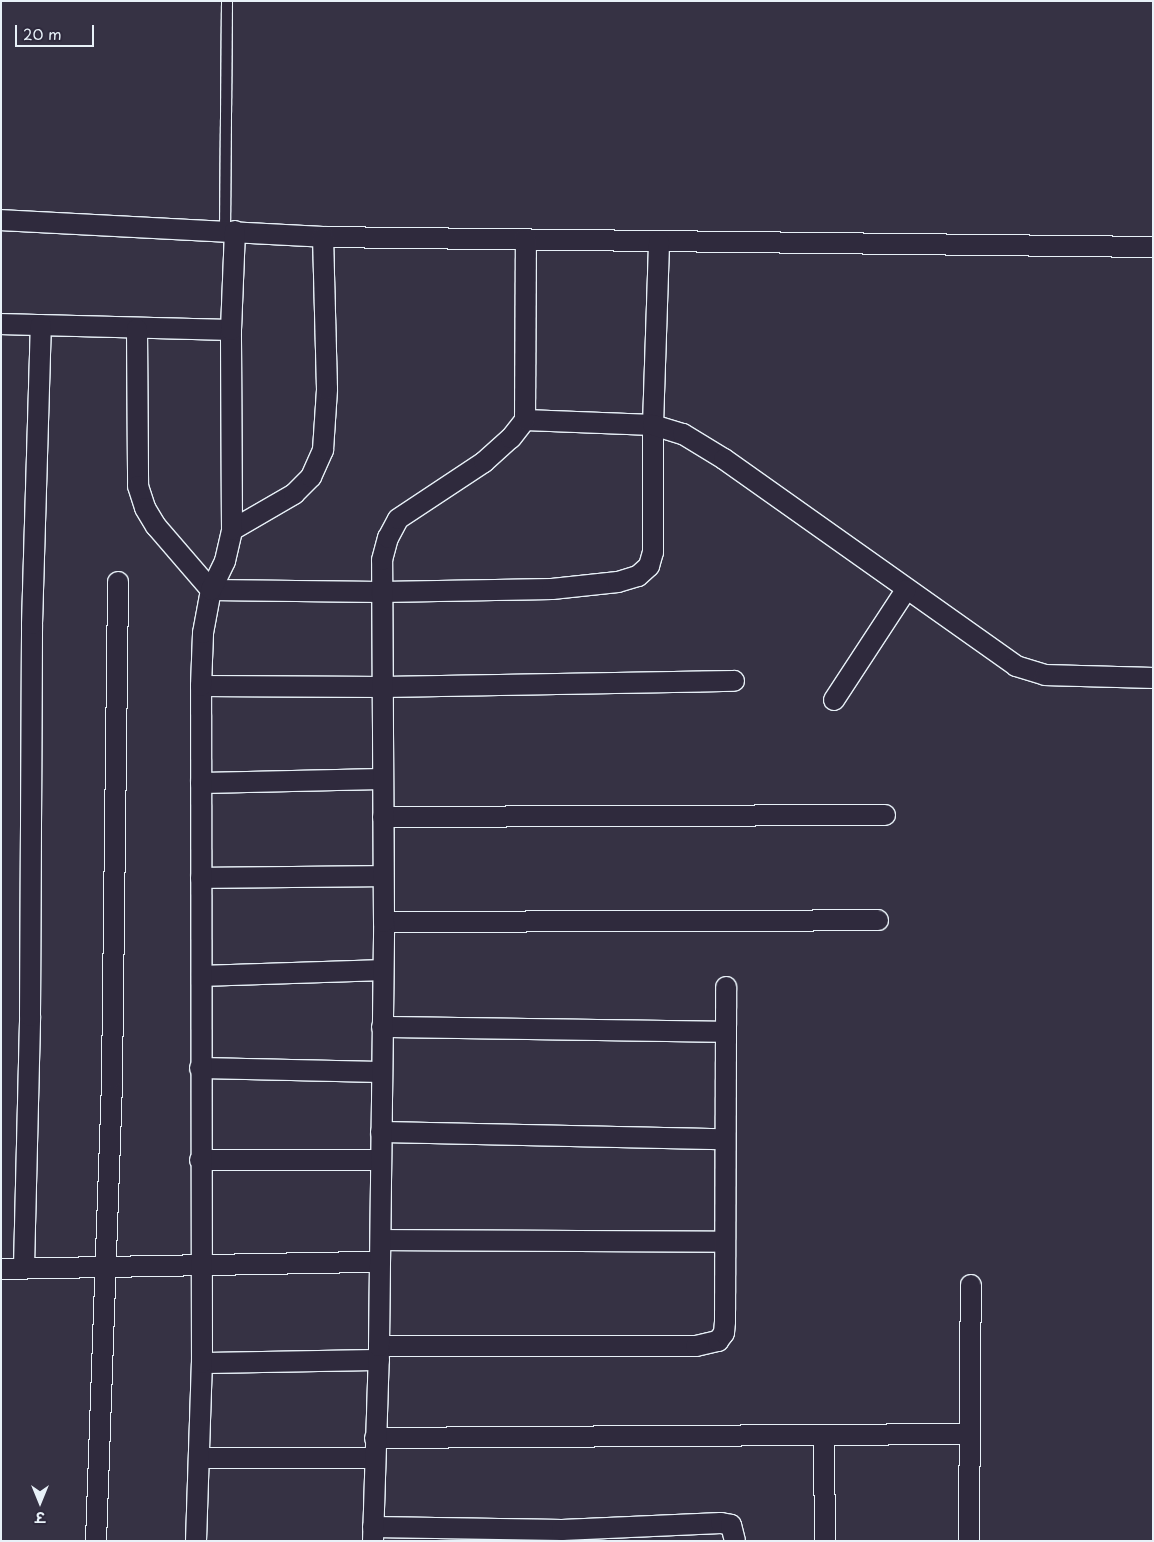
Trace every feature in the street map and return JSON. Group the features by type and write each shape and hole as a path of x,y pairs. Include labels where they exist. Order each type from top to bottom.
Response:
{"street":[{"path":"1,220 323,236 659,242 1153,247"},
{"path":"196,1541 202,1363 200,1068 203,633 211,590 225,561 232,530 230,231"},
{"path":"232,530 294,494 311,477 323,450 327,389 323,236"},
{"path":"526,239 525,420 511,438 484,462 398,519 388,538 384,553 381,592 384,876 381,1240 373,1534 649,1534 722,1522 730,1525 735,1541"},
{"path":"137,328 138,486 145,508 156,526 211,590 381,592 552,589 618,582 638,576 648,566 653,552 653,425 659,242"},
{"path":"1,324 231,330"},
{"path":"24,1267 30,1016 32,624 40,326"},
{"path":"525,420 653,425 683,434 724,459 906,590 1016,666 1045,674 1081,678 1153,678"},
{"path":"96,1541 112,1078 118,582"},
{"path":"834,700 906,590"},
{"path":"202,686 383,687 734,681"},
{"path":"202,783 383,779"},
{"path":"383,817 885,815"},
{"path":"202,878 384,876"},
{"path":"384,922 878,920"},
{"path":"202,976 383,970"},
{"path":"202,1363 379,1353 709,1345 718,1341 724,1332 723,1242 726,987"},
{"path":"382,1027 726,1032"},
{"path":"200,1068 382,1072"},
{"path":"381,1132 724,1139"},
{"path":"200,1160 381,1160"},
{"path":"381,1240 723,1242"},
{"path":"1,1268 202,1263 380,1262"},
{"path":"969,1541 968,1434 971,1286"},
{"path":"375,1438 968,1434"},
{"path":"824,1436 825,1541"},
{"path":"200,1458 374,1458"}],"lane":[{"path":"227,1 230,231"}]}
